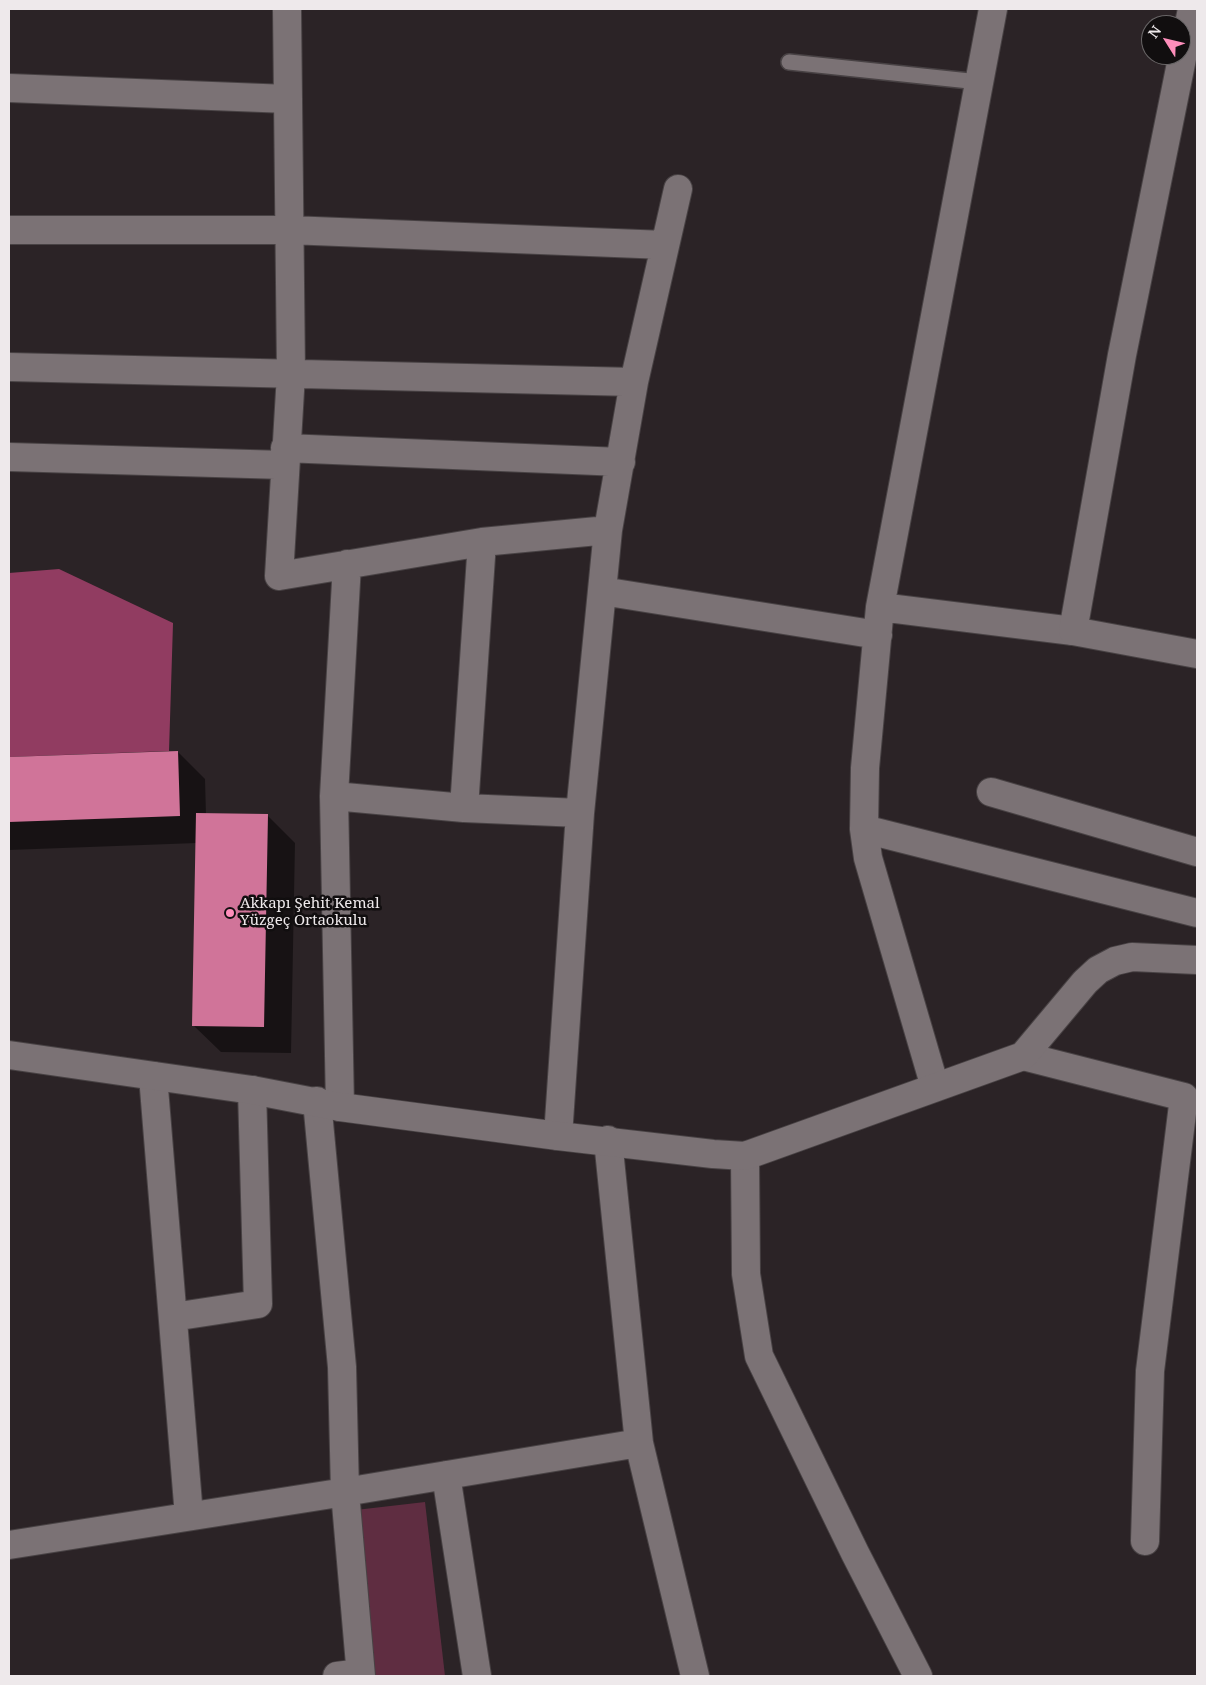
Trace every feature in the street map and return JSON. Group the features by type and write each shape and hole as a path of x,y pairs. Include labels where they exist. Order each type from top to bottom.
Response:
{"street":[{"path":"287,9 291,374 279,576 482,542 608,530"},
{"path":"936,1088 875,886 864,830 865,768 880,607 993,9"},
{"path":"1073,631 1122,356 1192,9"},
{"path":"9,88 288,99"},
{"path":"558,1136 580,813 608,530 634,382 678,189"},
{"path":"9,230 289,230 665,245"},
{"path":"9,367 634,382"},
{"path":"9,457 285,456 621,462"},
{"path":"464,808 482,542"},
{"path":"347,564 334,796 328,1104 342,1367 352,1675"},
{"path":"602,591 878,635"},
{"path":"880,607 1073,631 1197,654"},
{"path":"991,792 1197,852"},
{"path":"334,796 464,808 580,813"},
{"path":"864,830 1197,913"},
{"path":"9,1055 252,1090 328,1104 558,1136 745,1156 1023,1056 1085,982 1098,970 1115,961 1132,957 1197,960"},
{"path":"1023,1056 1184,1097 1150,1371 1145,1542"},
{"path":"153,1076 189,1516"},
{"path":"173,1317 258,1304 252,1090"},
{"path":"608,1140 639,1443 695,1676"},
{"path":"745,1156 746,1274 759,1356 854,1553 918,1676"},
{"path":"9,1544 446,1476 639,1443"},
{"path":"446,1476 477,1676"}],"lane":[{"path":"789,62 979,82"}],"shaded area":[{"path":"59,569 173,623 169,751 9,757 9,573"},
{"path":"425,1502 445,1676 366,1676 347,1511"}],"building":[{"path":"178,751 180,816 9,822 9,757"},
{"path":"196,813 268,814 264,1027 192,1026"}],"place":[{"name":"Akkapı Şehit Kemal Yüzgeç Ortaokulu","path":"230,913"}]}
